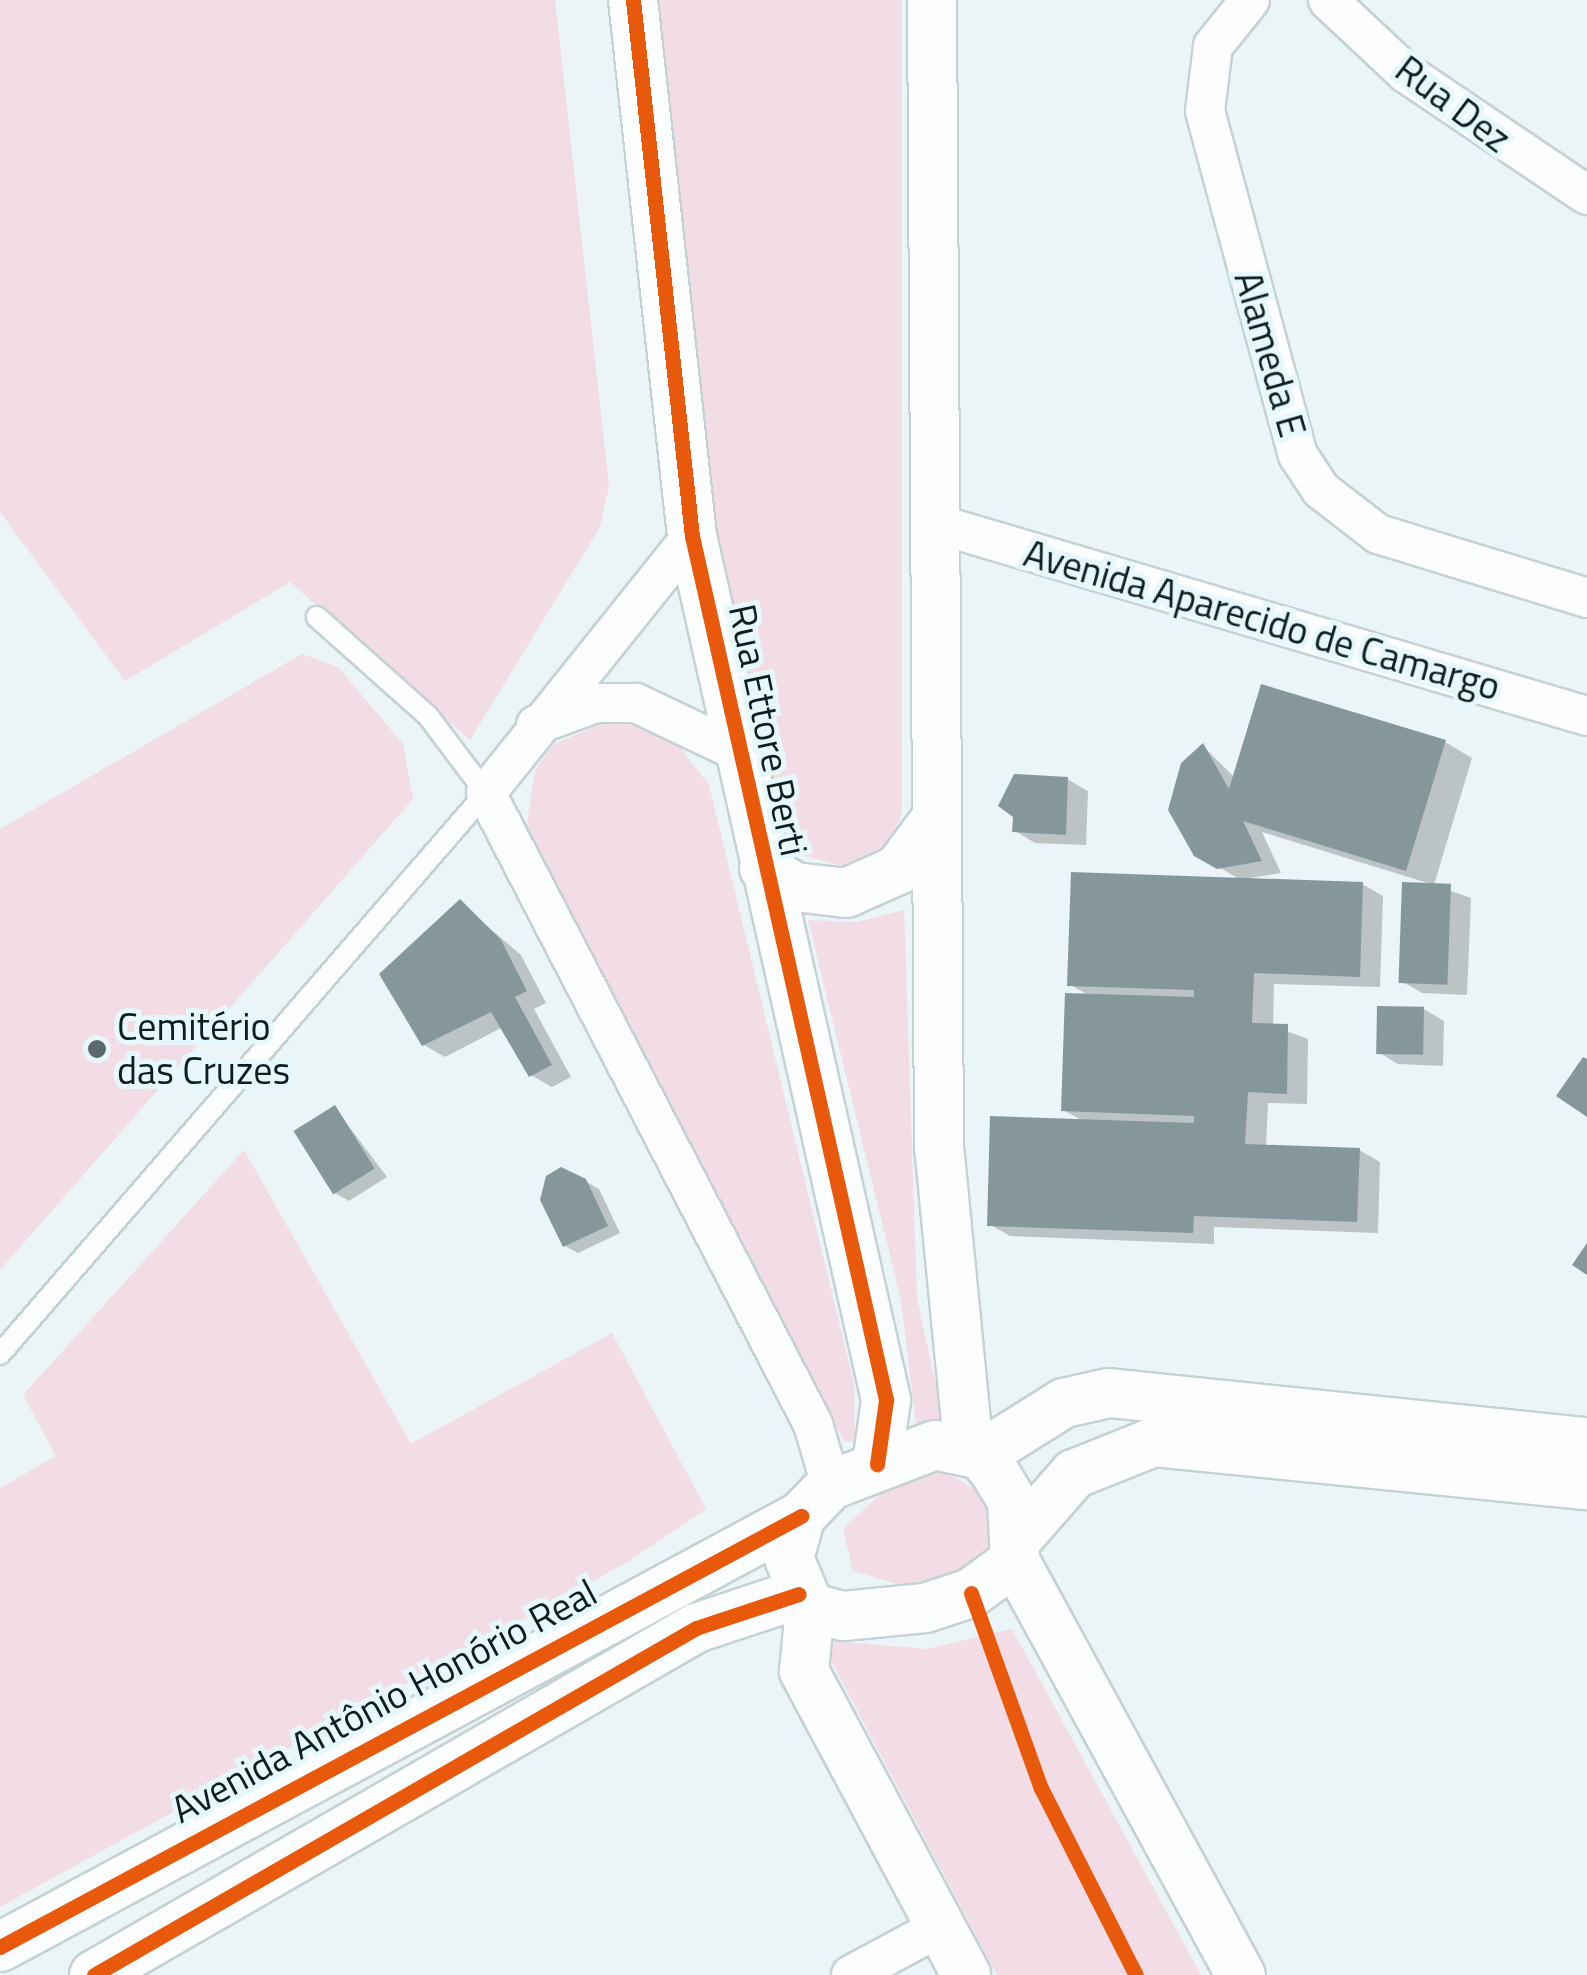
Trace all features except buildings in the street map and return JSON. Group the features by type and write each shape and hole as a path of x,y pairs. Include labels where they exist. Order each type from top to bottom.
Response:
{"street":[{"name":"Rua Ettore Berti","path":"633,0 692,536 886,1400 877,1464"},
{"path":"932,0 937,524 935,820 942,1249 975,1452 1012,1500 1017,1549 1241,1975"},
{"name":"Alameda E","path":"1250,0 1213,46 1206,111 1298,455 1321,490 1378,534 1587,598"},
{"name":"Rua Dez","path":"1328,0 1406,72 1587,195"},
{"name":"Avenida Aparecido de Camargo","path":"937,524 1587,716"},
{"path":"692,536 536,725 486,793 813,1424 816,1501 789,1558 805,1601 804,1672 966,1975"},
{"path":"536,725 596,702 636,703 739,752"},
{"path":"764,868 795,887 846,893 898,870 935,820"},
{"path":"816,1501 877,1464 936,1446 975,1452 1064,1403 1109,1393 1587,1442"},
{"path":"94,1975 696,1628 805,1601 843,1616 924,1608 971,1593 1017,1549 1074,1474 1154,1442 1587,1485"},
{"name":"Avenida Antônio Honório Real","path":"0,1947 816,1501"},
{"path":"850,1975 940,1927"}],"lane":[{"path":"0,1354 486,793 428,716 317,616"}],"shaded area":[{"path":"0,0 555,0 609,486 600,527 470,740 290,582 125,681 0,512"},
{"path":"653,0 902,0 902,814 883,853 844,866 804,856 778,823 709,504"},
{"name":"Cemitério das Cruzes","path":"302,654 338,667 403,744 413,799 0,1270 0,829"},
{"path":"611,720 671,736 709,785 854,1384 855,1442 844,1441 526,831 535,770 554,744"},
{"path":"904,910 917,1298 943,1418 916,1424 901,1300 808,920 856,922"},
{"path":"244,1150 411,1444 612,1333 706,1509 624,1564 0,1907 0,1488 56,1456 23,1395"},
{"path":"945,1472 978,1491 996,1536 977,1569 901,1585 853,1571 843,1529 902,1474"},
{"path":"1012,1629 1201,1975 997,1975 820,1640 927,1649"}],"cycle path":[{"path":"633,0 692,536 886,1400 877,1464"},
{"path":"0,1947 801,1516"},
{"path":"971,1593 1041,1788 1136,1975"},
{"path":"94,1975 696,1628 799,1594"}],"place":[{"name":"Cemitério das Cruzes","path":"97,1049"}]}
